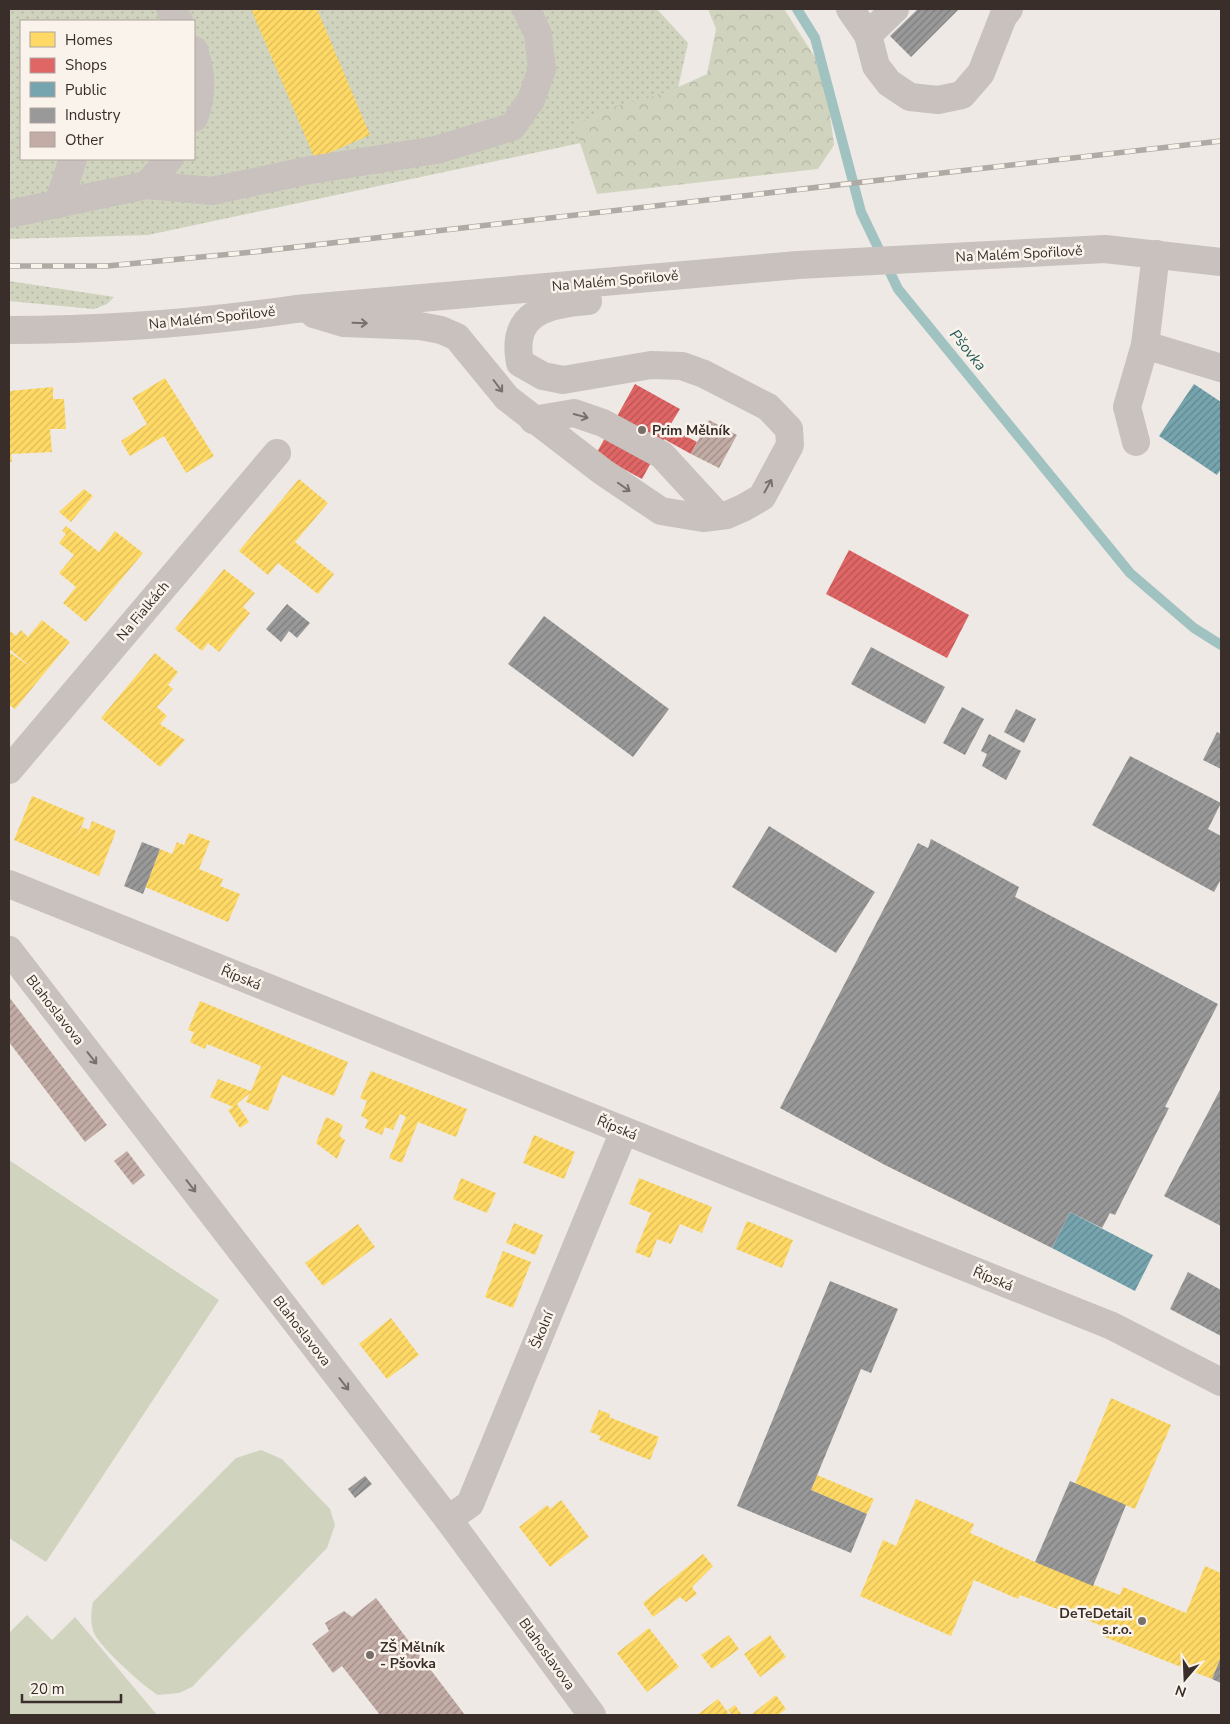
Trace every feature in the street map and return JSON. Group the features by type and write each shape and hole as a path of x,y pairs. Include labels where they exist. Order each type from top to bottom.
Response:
{"street":[{"path":"170,9 178,20"},
{"path":"9,214 147,186 212,190 305,171 436,150 512,127 532,100 542,69 538,34 526,9"},
{"path":"850,9 868,34 876,66 889,83 910,97 938,100 962,95 981,73 1003,17 1009,9"},
{"path":"868,34 895,9"},
{"path":"195,53 201,68 200,102 195,115"},
{"path":"58,204 73,160"},
{"path":"147,186 168,160"},
{"name":"Na Malém Spořilově","path":"9,330 127,326 225,319 296,308 798,265 1105,249 1221,262"},
{"path":"1136,442 1127,407 1144,345 1156,254"},
{"path":"296,308 344,323 420,326 442,330 457,337 506,398 610,478 661,511 703,518 718,516 743,508 762,497 790,445 788,430 768,408 704,374 682,366 652,365 563,380 543,376 520,363 519,355 522,332 533,313 557,303 725,286 768,268"},
{"path":"1144,345 1221,368"},
{"path":"533,420 574,413 604,422 662,455 718,516"},
{"name":"Na Fialkách","path":"9,770 277,453"},
{"name":"Řípská","path":"9,884 1112,1326 1221,1382"},
{"name":"Blahoslavova","path":"9,950 448,1519 592,1715"},
{"name":"Školní","path":"448,1519 470,1504 624,1131"}],"green space":[{"path":"9,9 657,9 688,43 670,124 148,235 9,239"},
{"path":"708,9 784,9 818,62 829,107 834,145 818,169 597,194 575,128 605,110 660,94 707,74 716,29"},
{"path":"9,281 114,297 107,304 94,309 9,301"},
{"path":"9,1160 219,1300 46,1562 9,1538"},
{"path":"261,1450 282,1459 330,1509 335,1525 327,1548 192,1687 179,1693 158,1695 123,1666 98,1639 92,1626 91,1613 93,1602 236,1458"},
{"path":"27,1615 52,1640 75,1617 157,1715 9,1715 9,1633"}],"building: Homes":[{"path":"251,9 317,9 370,135 315,159"},
{"path":"165,378 214,456 186,473 164,436 130,456 121,441 147,424 132,398"},
{"path":"53,387 53,399 64,399 66,429 50,429 52,452 11,454 12,462 9,462 9,391"},
{"path":"299,479 328,503 295,542 334,574 318,594 278,563 268,575 239,551"},
{"path":"84,489 93,496 71,522 59,512"},
{"path":"66,526 99,552 115,531 143,553 86,622 63,603 76,587 59,573 74,555 59,543 66,534 62,531"},
{"path":"224,569 255,593 243,607 250,613 219,652 208,643 202,651 175,629"},
{"path":"42,620 70,642 15,709 9,705 9,652 31,667 9,649 9,630 16,636 21,630 28,637"},
{"path":"155,653 178,672 168,685 173,689 157,707 167,716 160,724 185,740 160,767 101,718"},
{"path":"32,796 85,818 77,837 82,827 89,830 92,821 116,831 99,876 14,840"},
{"path":"189,833 210,841 199,869 223,879 220,886 240,894 228,922 145,887 160,849 172,854 177,842 184,845"},
{"path":"200,1001 348,1062 334,1096 282,1075 268,1111 246,1102 250,1093 237,1104 249,1122 240,1128 228,1110 233,1107 210,1097 218,1079 251,1091 261,1066 207,1044 205,1049 190,1042 194,1032 188,1030"},
{"path":"371,1071 467,1109 456,1137 418,1122 402,1163 389,1158 406,1117 400,1114 393,1130 385,1127 382,1135 365,1128 368,1120 361,1116 367,1101 360,1098"},
{"path":"326,1117 343,1125 339,1136 345,1140 337,1159 316,1143"},
{"path":"534,1135 575,1152 564,1179 523,1163"},
{"path":"461,1178 496,1193 487,1213 453,1199"},
{"path":"639,1178 712,1207 702,1233 680,1224 671,1244 657,1239 650,1258 635,1252 651,1213 629,1204"},
{"path":"747,1221 793,1240 782,1268 736,1249"},
{"path":"514,1223 543,1235 535,1255 506,1243"},
{"path":"358,1224 375,1247 323,1286 305,1263"},
{"path":"503,1251 531,1262 513,1308 485,1297"},
{"path":"391,1318 419,1355 387,1379 359,1344"},
{"path":"1111,1398 1171,1425 1135,1509 1075,1484"},
{"path":"599,1410 610,1414 609,1417 659,1437 650,1460 599,1440 601,1436 590,1432"},
{"path":"817,1475 874,1499 867,1514 811,1490"},
{"path":"916,1499 974,1524 970,1533 1035,1562 1120,1595 1123,1587 1186,1613 1205,1566 1221,1573 1221,1657 1212,1679 1102,1636 1105,1627 1020,1595 1018,1599 974,1580 951,1636 860,1596 883,1540 896,1546"},
{"path":"561,1500 589,1537 550,1567 519,1527 547,1505 550,1509"},
{"path":"703,1554 713,1566 692,1587 697,1594 686,1602 680,1597 653,1617 643,1603"},
{"path":"649,1628 679,1667 647,1692 617,1653"},
{"path":"729,1635 739,1649 712,1669 701,1655"},
{"path":"770,1635 786,1657 760,1677 744,1654"},
{"path":"776,1695 786,1709 778,1715 751,1715"},
{"path":"718,1699 730,1715 697,1715"},
{"path":"735,1705 742,1715 732,1715 728,1710"}],"building: Shops":[{"path":"635,384 680,409 669,427 697,442 691,454 664,439 642,479 596,454"},
{"path":"849,550 969,615 947,658 826,594"}],"building: Public":[{"path":"1194,384 1221,402 1221,469 1217,475 1159,436"},
{"path":"1070,1212 1153,1255 1135,1291 1052,1248"}],"building: Industry":[{"path":"918,9 959,9 911,57 890,36"},
{"path":"287,604 310,623 297,638 289,631 281,642 266,629"},
{"path":"544,616 669,709 633,757 508,664"},
{"path":"871,647 945,687 925,724 851,684"},
{"path":"962,707 984,719 965,755 943,743"},
{"path":"1016,709 1036,719 1024,743 1004,732"},
{"path":"1217,732 1221,734 1221,769 1203,760"},
{"path":"989,734 1021,751 1006,780 982,766 987,754 981,751"},
{"path":"1130,756 1221,803 1208,829 1221,836 1221,879 1214,892 1092,825"},
{"path":"769,826 875,892 836,953 732,887"},
{"path":"931,839 1019,887 1015,897 1218,1004 1165,1107 1169,1108 1115,1215 1110,1213 1102,1228 1070,1212 1052,1248 885,1165 780,1108 918,843 928,848"},
{"path":"142,842 160,849 143,894 124,886"},
{"path":"1221,1088 1221,1226 1164,1196"},
{"path":"1188,1272 1221,1290 1221,1336 1170,1309"},
{"path":"830,1281 898,1309 871,1373 861,1369 811,1490 867,1514 851,1553 737,1506"},
{"path":"365,1476 372,1484 355,1498 348,1489"},
{"path":"1070,1481 1126,1505 1093,1586 1035,1562"},
{"path":"1221,1657 1221,1683 1212,1679"}],"building: Other":[{"path":"709,420 737,435 719,468 691,454"},
{"path":"9,997 107,1125 85,1142 9,1042"},
{"path":"127,1151 145,1175 133,1185 114,1161"},
{"name":"ZŠ Mělník - Pšovka","path":"376,1598 465,1715 380,1715 342,1666 333,1673 312,1644 329,1631 325,1623 344,1611 352,1617"}],"waterway":[{"name":"Pšovka","path":"797,9 815,38 861,212 898,289 1130,573 1194,628 1221,645"}],"railway":[{"path":"9,266 107,266 253,252 1221,141"}],"place":[{"name":"Prim Mělník","path":"642,430"},
{"name":"DeTeDetail s.r.o.","path":"1142,1621"},
{"name":"ZŠ Mělník - Pšovka","path":"370,1655"}]}
